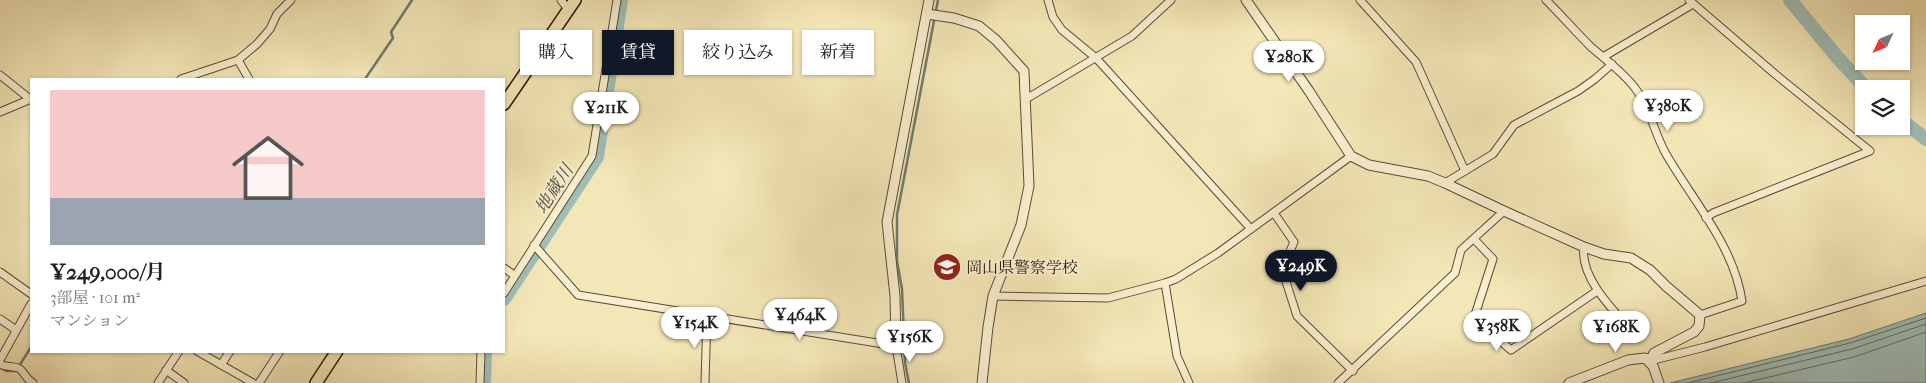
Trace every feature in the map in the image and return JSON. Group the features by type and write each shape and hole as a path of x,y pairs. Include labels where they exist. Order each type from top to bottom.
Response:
{"main road":[{"path":"505,102 568,3"},
{"path":"316,383 337,353"}],"street":[{"path":"184,78 238,60 257,44 270,29 277,14 292,0"},
{"path":"505,291 592,156 616,0"},
{"path":"902,383 896,346 896,296 887,222 929,0"},
{"path":"1048,0 1053,18 1062,30 1096,58 1251,229"},
{"path":"1026,98 1132,36 1172,0"},
{"path":"1246,0 1351,156 1369,165 1428,176 1584,247 1604,254 1631,258 1650,270 1700,315"},
{"path":"1360,0 1416,62 1465,171"},
{"path":"1546,0 1635,87 1642,98 1666,154 1728,254 1740,287 1742,301 1700,315"},
{"path":"1603,57 1691,2 1775,74 1870,151 1713,213 1706,218"},
{"path":"927,14 954,18 979,26 996,40 1024,71 1029,186 1021,225 994,296 988,327 982,383"},
{"path":"238,60 248,78"},
{"path":"1445,183 1493,154 1514,125 1578,91 1612,64"},
{"path":"0,75 30,98"},
{"path":"0,112 30,99"},
{"path":"994,296 1108,298 1176,279 1218,253 1351,156"},
{"path":"1338,383 1455,273 1461,250 1504,211"},
{"path":"1274,213 1294,242 1282,269 1296,316 1353,370"},
{"path":"1474,239 1492,259 1474,318 1511,350 1597,291"},
{"path":"534,244 578,295 896,346"},
{"path":"1584,247 1583,256 1597,291 1638,338"},
{"path":"505,269 514,275"},
{"path":"0,272 30,293"},
{"path":"1652,363 1926,281"},
{"path":"1165,283 1177,356 1189,383"},
{"path":"0,360 30,306"},
{"path":"705,383 707,315"},
{"path":"1659,383 1652,363 1654,353 1694,332 1699,326 1700,315"},
{"path":"0,319 16,330"},
{"path":"158,383 178,353"},
{"path":"200,353 241,380 253,383"},
{"path":"221,365 229,353"},
{"path":"259,383 279,353"},
{"path":"480,383 481,353"},
{"path":"1570,383 1628,360 1645,358 1652,363"},
{"path":"0,364 5,367 16,367 33,383"},
{"path":"166,370 184,383"}],"water":[{"path":"1926,313 1926,383 1670,383 1849,339"}],"waterway":[{"path":"366,78 393,38 391,32 412,0"},
{"name":"地蔵川","path":"505,297 597,157 621,0"},
{"path":"909,383 905,363 902,289 897,261 897,215 938,0"},
{"name":"地蔵川","path":"1790,0 1859,80"},
{"name":"地蔵川","path":"1910,127 1926,139"},
{"path":"1,368 6,371 16,371 30,349"},
{"name":"地蔵川","path":"484,383 485,353"}],"place":[{"name":"岡山県警察学校","path":"947,267"}]}
